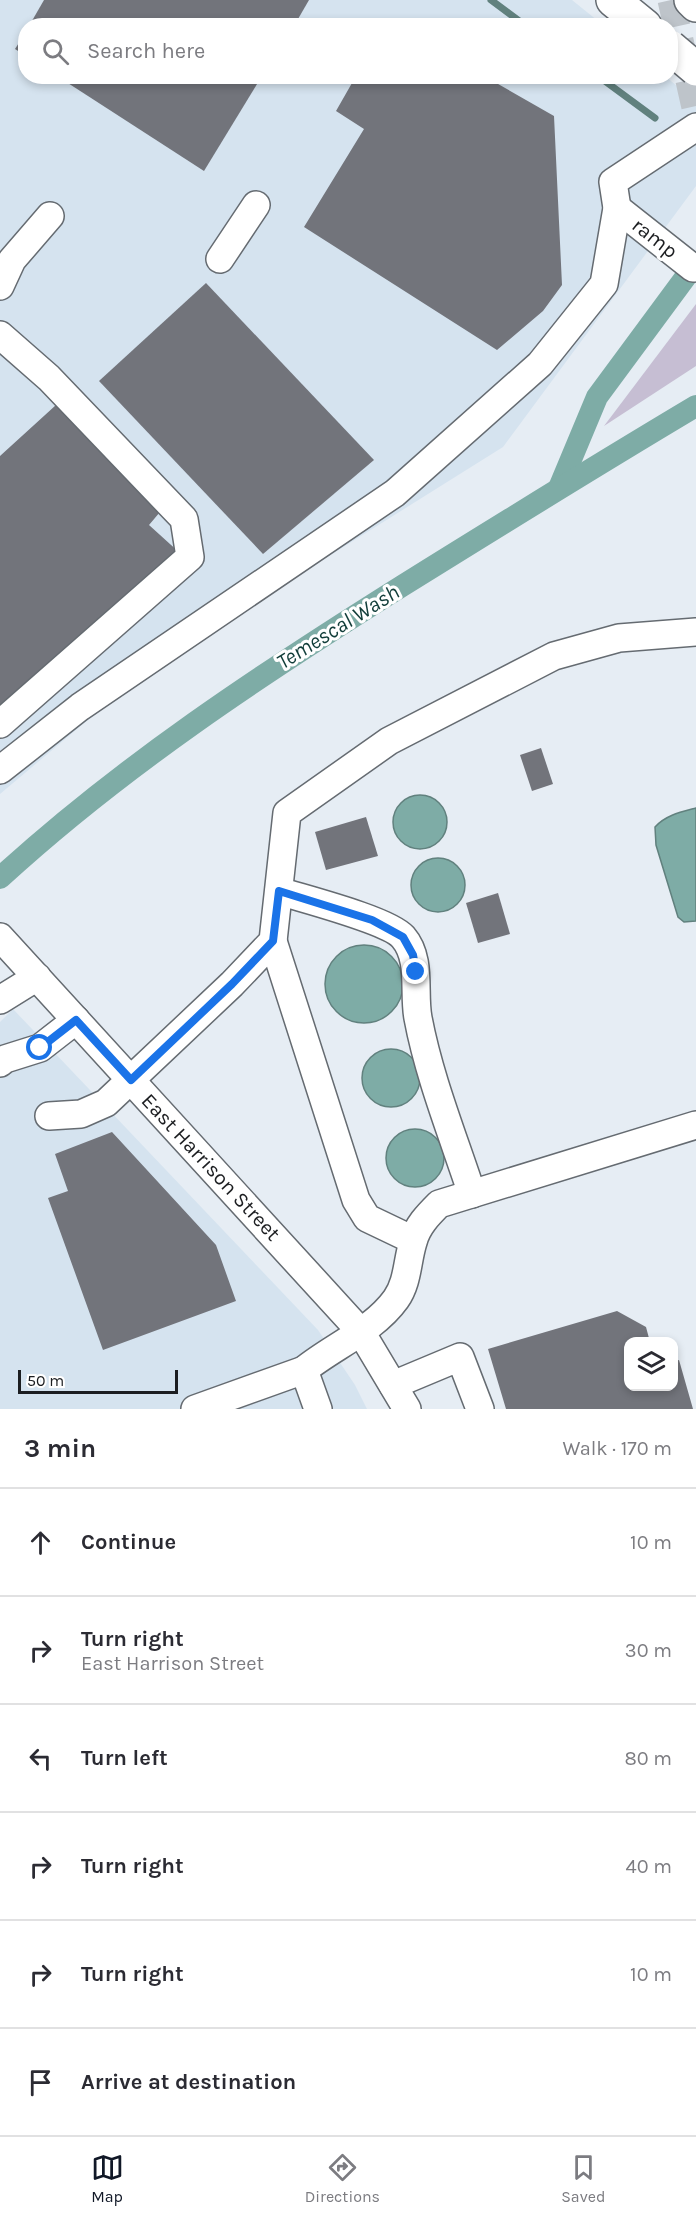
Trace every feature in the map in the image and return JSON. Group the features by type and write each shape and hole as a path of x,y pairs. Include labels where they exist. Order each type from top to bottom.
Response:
{"highway":[{"path":"691,0 696,5"},
{"path":"678,54 696,69"}],"street":[{"path":"0,770 80,707 395,493 540,364 604,284 618,208 613,182 696,127"},
{"path":"220,259 256,205"},
{"name":"ramp","path":"618,208 693,267"},
{"path":"0,285 12,260 50,216"},
{"path":"0,335 49,378 184,519 190,557 0,724"},
{"path":"413,1240 367,1218 356,1200 273,941 287,813 389,741 554,656 619,638 696,632"},
{"path":"279,891 372,920 403,937 413,955 418,1016 437,1090 472,1194"},
{"name":"East Harrison Street","path":"0,937 361,1332 407,1409"},
{"path":"49,1116 81,1114 106,1103 232,984 273,941"},
{"path":"0,1000 37,977"},
{"path":"0,1064 5,1059 40,1048 76,1020"},
{"path":"195,1409 304,1370 320,1357 361,1332 396,1299 406,1275 413,1240 423,1220 439,1204 696,1125"},
{"path":"393,1384 460,1357 480,1409"},
{"path":"304,1370 318,1409"}],"shaded area":[{"path":"0,0 572,0 594,18 18,18 18,84 675,84 696,102 696,186 503,447 147,670 0,794"},
{"path":"696,304 696,366 604,426"},
{"path":"415,795 425,795 435,799 443,807 447,822 443,837 435,845 425,849 415,849 405,845 397,837 393,827 393,817 397,807 405,799"},
{"path":"696,808 696,921 684,922 678,917 656,845 655,827 669,817"},
{"path":"433,858 443,858 453,862 461,870 465,885 461,900 453,908 443,912 433,912 423,908 415,900 411,890 411,880 415,870 423,862"},
{"path":"364,945 379,948 391,957 400,969 403,984 400,999 391,1011 379,1020 364,1023 349,1020 337,1011 328,999 325,984 328,969 337,957 349,948"},
{"path":"13,1009 318,1330 355,1385 367,1409 0,1409 0,1022"},
{"path":"385,1049 397,1049 412,1057 420,1072 420,1084 412,1099 397,1107 385,1107 370,1099 362,1084 362,1072 370,1057"},
{"path":"409,1129 421,1129 436,1137 444,1152 444,1164 436,1179 421,1187 409,1187 394,1179 386,1164 386,1152 394,1137"}],"building":[{"path":"44,0 309,0 299,18 34,18"},
{"path":"69,84 257,84 204,171"},
{"path":"351,84 498,84 554,116 562,285 543,311 497,350 304,227 364,129 336,111"},
{"path":"206,283 374,460 263,554 99,381"},
{"path":"56,405 160,512 149,525 181,554 0,721 0,456"},
{"path":"541,748 553,784 532,791 520,755"},
{"path":"366,817 378,856 326,870 315,832"},
{"path":"498,893 510,934 478,943 466,903"},
{"path":"112,1132 216,1245 236,1301 103,1350 48,1198 68,1191 55,1154"},
{"path":"617,1311 646,1327 649,1337 624,1337 624,1391 678,1391 679,1360 693,1409 506,1409 488,1349"}],"waterway":[{"path":"491,0 515,18"},
{"path":"609,84 655,118"},
{"path":"559,488 597,397 696,263"},
{"name":"Temescal Wash","path":"0,878 95,798 194,723 245,688 402,586 696,406"}],"tunnel":[{"path":"671,0 675,18"},
{"path":"678,31 696,112"}],"route":[{"path":"40,1048 76,1020 131,1080 232,984 273,941 279,891 372,920 403,937 413,955 416,972"}]}
